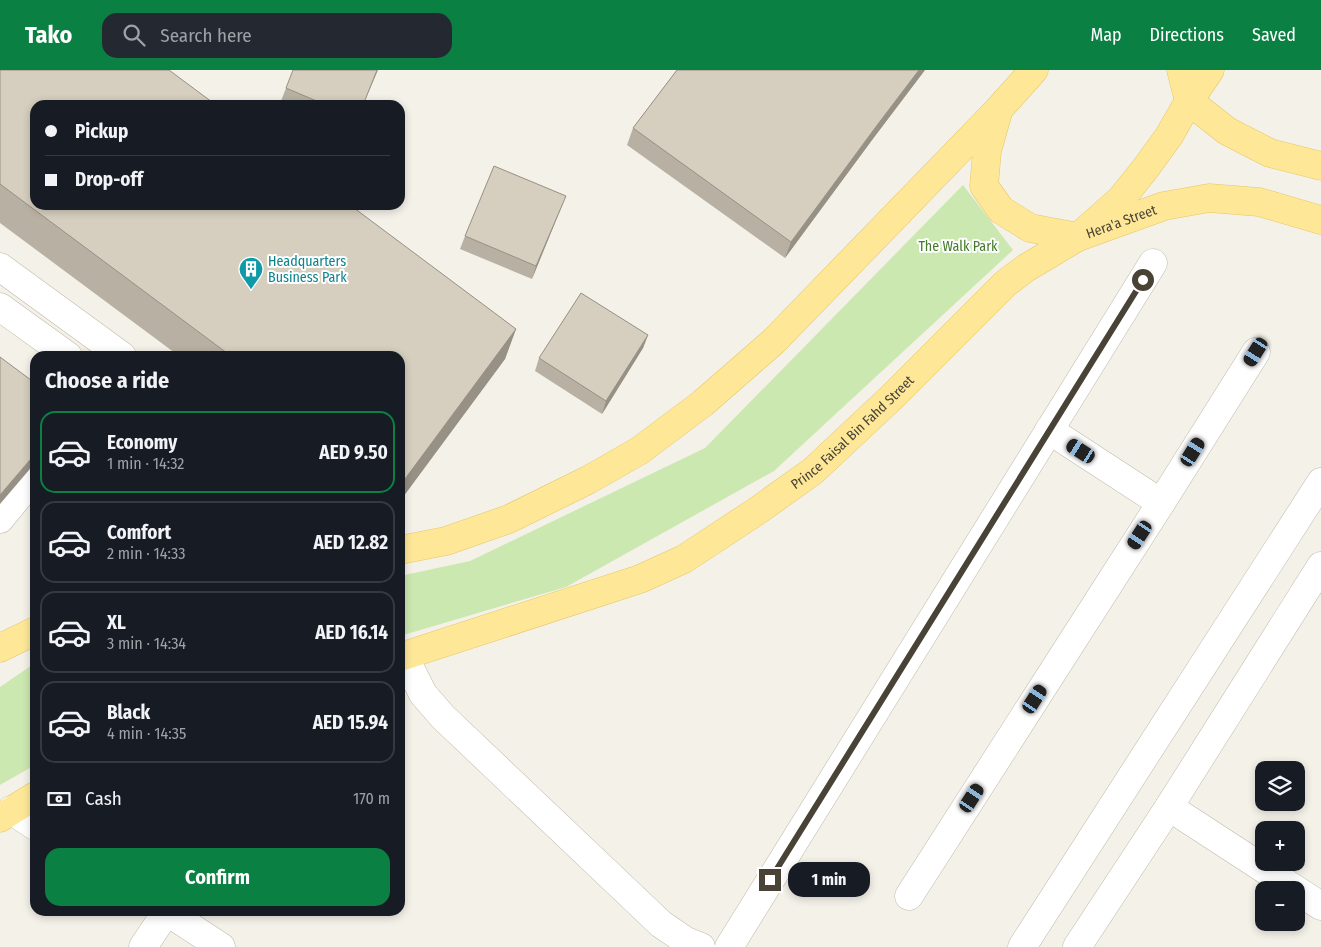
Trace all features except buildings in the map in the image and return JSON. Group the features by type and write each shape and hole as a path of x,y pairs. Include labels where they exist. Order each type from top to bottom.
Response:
{"main road":[{"path":"405,549 446,542 508,519 588,480 638,451 704,403 774,341 998,110 1034,70"},
{"path":"1181,70 1189,101 1227,131 1270,152 1321,166"},
{"name":"Prince Faisal Bin Fahd Street","path":"405,656 640,579 684,559 757,511 813,470 892,397 1006,283 1026,268 1078,237 1121,199 1169,136 1210,70"},
{"name":"Hera'a Street","path":"998,110 988,151 984,186 1001,210 1030,228 1078,237 1164,206 1209,198 1259,202 1321,220"},
{"path":"0,648 30,633"},
{"path":"5,814 30,799"}],"street":[{"path":"729,947 1153,263"},
{"path":"0,268 115,351"},
{"path":"0,307 61,351"},
{"path":"909,896 1256,352"},
{"path":"1049,430 1161,503"},
{"path":"0,519 30,482"},
{"path":"1022,947 1321,482"},
{"path":"1077,947 1169,807 1321,566"},
{"path":"405,663 422,694 443,717 661,924 686,941 701,947"},
{"path":"1169,807 1321,906"},
{"path":"5,814 30,824"},
{"path":"143,947 164,916"},
{"path":"174,916 221,947"}],"green space":[{"name":"The Walk Park","path":"963,185 1013,250 774,471 566,587 405,635 405,575 470,561 705,448"},
{"path":"30,666 30,768 0,785 0,687"}],"place":[{"name":"Headquarters Business Park","path":"251,290"}],"route":[{"path":"770,880 1143,280"}]}
